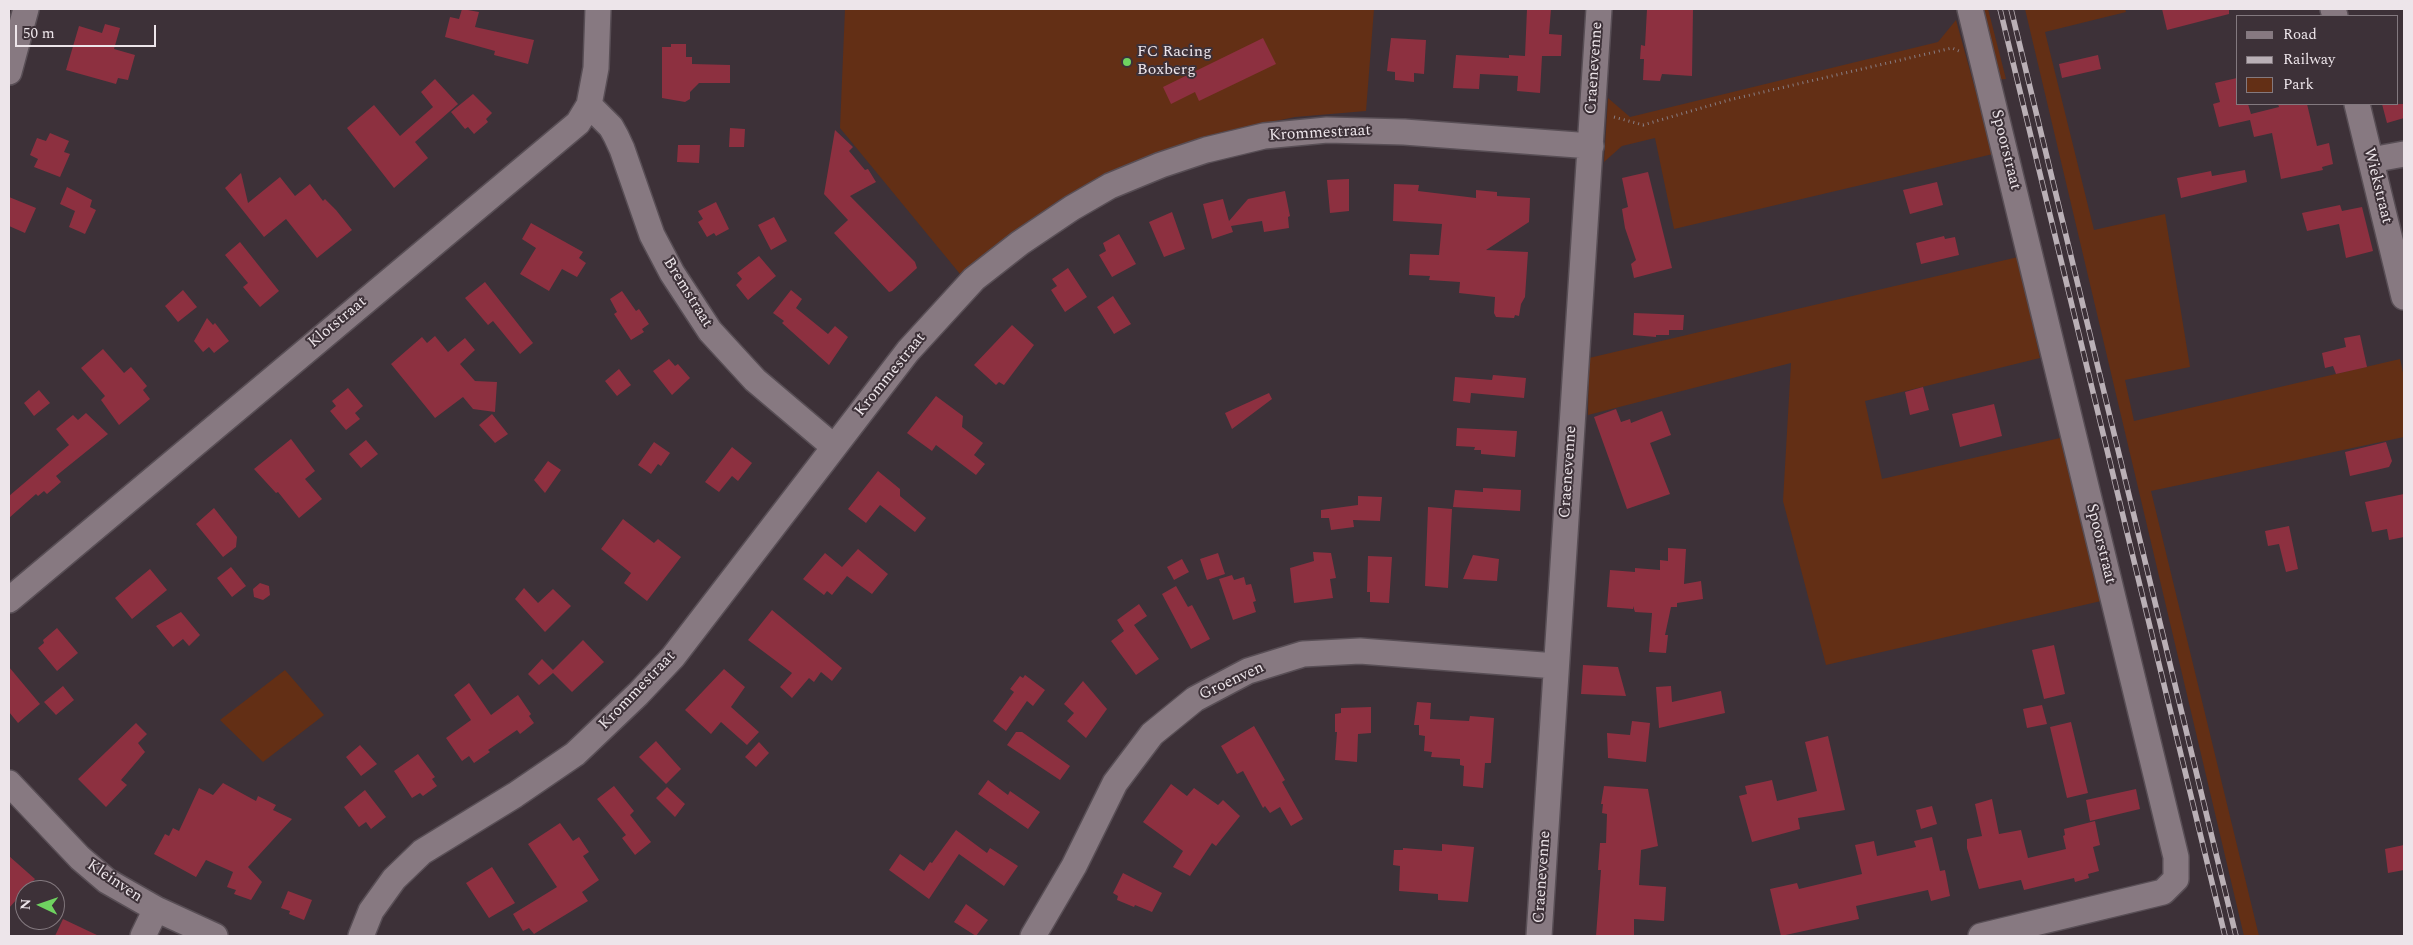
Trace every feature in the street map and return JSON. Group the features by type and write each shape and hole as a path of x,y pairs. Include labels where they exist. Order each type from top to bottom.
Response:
{"street":[{"path":"9,72 26,9"},
{"name":"Klotstraat","path":"9,600 578,123 589,105 596,68 598,9"},
{"name":"Craenevenne","path":"1539,936 1599,9"},
{"name":"Spoorstraat","path":"1970,9 1974,52 2176,857 2176,879 2163,892 1980,936"},
{"name":"Bremstraat","path":"589,105 611,127 616,136 652,235 672,273 710,331 755,380 834,446"},
{"name":"Wiekstraat","path":"2357,105 2404,298"},
{"name":"Krommestraat","path":"361,936 371,911 388,887 422,852 515,795 575,754 638,694 673,657 908,351 974,279 1020,243 1110,186 1206,150 1264,136 1327,130 1404,132 1590,146"},
{"path":"2371,160 2404,154"},
{"name":"Groenven","path":"1033,936 1074,866 1115,783 1152,734 1195,699 1248,671 1303,654 1360,651 1556,666"},
{"name":"Kleinven","path":"9,784 80,858 107,881 156,910 215,936"},
{"path":"143,936 156,910"}],"path":[{"path":"1608,116 1643,126 1729,100 1952,48 1974,52"}],"green space":[{"path":"845,9 1374,9 1366,111 1295,117 1222,132 1119,170 1059,200 960,274 840,128"},
{"path":"1975,9 1988,9 2006,79 1993,80"},
{"path":"2025,9 2125,9 2126,12 2045,32 2094,230 2165,214 2190,367 2125,380 2134,421 2400,359 2404,377 2404,437 2151,491 2259,936 2244,936"},
{"path":"1956,20 1993,154 1674,229 1655,138 1622,146 1604,162 1608,98 1630,117 1938,42"},
{"path":"2018,257 2040,358 1865,401 1882,479 2060,438 2101,601 1826,665 1783,501 1791,363 1588,415 1589,358"},
{"path":"285,670 324,715 263,762 220,720"}],"building":[{"path":"462,9 479,12 475,27 534,40 528,64 494,55 495,51 445,37 450,17 459,19"},
{"path":"1527,9 1551,9 1549,34 1562,35 1561,56 1542,56 1540,93 1517,91 1518,76 1480,74 1479,89 1453,88 1456,55 1509,58 1509,55 1525,56"},
{"path":"1647,9 1693,9 1692,76 1662,74 1660,81 1643,80 1644,59 1640,59 1641,45 1645,46"},
{"path":"2162,9 2229,9 2229,14 2167,30"},
{"path":"105,24 120,28 114,49 135,55 128,80 118,78 116,84 66,70 79,26 102,33"},
{"path":"1263,38 1276,64 1199,101 1195,92 1171,104 1163,87"},
{"path":"1391,38 1426,40 1424,74 1414,73 1414,82 1395,80 1395,72 1387,71"},
{"path":"671,44 686,44 686,57 692,57 692,64 730,65 730,83 699,83 690,92 690,99 685,102 662,98 662,47 671,47"},
{"path":"2098,55 2101,69 2062,78 2059,64"},
{"path":"2236,78 2236,105 2248,105 2251,114 2279,107 2278,105 2307,105 2317,146 2329,143 2333,164 2322,167 2323,170 2281,179 2272,133 2254,137 2250,120 2219,127 2213,104 2220,102 2215,83"},
{"path":"435,79 458,104 415,142 428,158 394,188 347,128 374,105 400,136 433,107 421,92"},
{"path":"473,94 492,113 486,119 488,122 474,134 468,127 465,129 451,112"},
{"path":"2404,104 2404,118 2387,123 2382,105"},
{"path":"730,128 745,129 744,147 729,147"},
{"path":"835,130 853,147 849,151 865,170 868,169 876,182 850,196 915,262 917,268 892,291 889,292 834,233 848,220 824,194"},
{"path":"50,133 69,141 64,152 70,154 60,177 34,167 38,159 30,155 37,138 46,141"},
{"path":"678,145 700,145 699,163 677,162"},
{"path":"2245,170 2247,182 2181,198 2177,178 2211,171 2212,176"},
{"path":"1648,172 1672,268 1634,278 1631,264 1636,260 1625,228 1622,209 1628,207 1622,178"},
{"path":"241,173 248,203 280,177 295,196 310,184 323,201 325,199 352,230 317,258 286,219 264,237 225,188"},
{"path":"1349,179 1349,211 1330,213 1327,180"},
{"path":"1937,182 1943,205 1910,214 1903,190"},
{"path":"1394,184 1419,185 1418,191 1476,198 1476,190 1497,192 1497,196 1530,198 1529,222 1486,250 1528,252 1525,297 1521,304 1519,316 1515,315 1514,318 1496,317 1494,313 1495,297 1459,293 1460,282 1429,280 1430,276 1409,275 1410,254 1439,255 1442,224 1393,221"},
{"path":"67,187 92,200 90,207 96,210 85,234 69,227 75,211 60,204"},
{"path":"1285,191 1290,216 1288,217 1289,228 1264,232 1262,221 1231,226 1233,232 1212,239 1203,204 1223,199 1229,221 1248,199"},
{"path":"9,197 36,208 25,233 9,226"},
{"path":"716,202 729,229 716,236 714,233 707,237 698,222 703,219 698,211"},
{"path":"2340,205 2342,211 2362,207 2373,251 2346,258 2339,224 2307,231 2302,213"},
{"path":"1172,212 1185,249 1164,257 1149,222"},
{"path":"774,217 787,241 771,250 758,225"},
{"path":"531,223 583,252 579,258 586,263 577,277 562,269 549,291 520,274 536,248 522,239"},
{"path":"1119,234 1136,264 1112,277 1099,255 1106,251 1103,243"},
{"path":"1944,236 1945,239 1955,237 1959,255 1921,264 1916,243"},
{"path":"240,242 279,291 260,307 243,287 248,283 225,255"},
{"path":"759,256 776,276 748,300 736,285 742,279 737,273"},
{"path":"1068,268 1087,297 1065,312 1051,290 1057,286 1052,279"},
{"path":"485,282 533,343 520,354 493,321 488,325 465,298"},
{"path":"183,290 197,307 178,322 165,306"},
{"path":"791,290 802,299 796,308 828,334 835,326 848,337 829,365 782,323 784,321 773,313"},
{"path":"622,291 636,311 639,309 649,324 642,329 644,332 631,340 614,314 617,312 610,299"},
{"path":"1113,296 1131,324 1114,334 1097,307"},
{"path":"1634,313 1684,315 1683,330 1669,330 1669,335 1656,335 1656,337 1633,335"},
{"path":"207,318 213,325 215,323 229,341 214,353 209,347 203,352 194,341"},
{"path":"1012,325 1034,345 1004,385 999,382 996,385 974,365"},
{"path":"2360,335 2367,367 2336,374 2333,366 2325,368 2322,353 2346,347 2344,338"},
{"path":"435,336 448,352 465,338 475,350 460,364 475,381 497,382 495,412 473,409 463,397 435,418 391,364 422,337 427,343"},
{"path":"103,349 124,373 131,367 147,386 143,390 150,399 119,425 101,400 105,396 81,368"},
{"path":"669,359 675,366 678,364 690,378 672,395 653,371"},
{"path":"619,369 631,385 617,396 605,381"},
{"path":"1493,375 1526,378 1524,398 1471,393 1470,403 1453,401 1455,377 1492,380"},
{"path":"1923,387 1929,410 1910,415 1905,392"},
{"path":"348,388 363,406 355,413 360,419 346,430 330,411 336,406 332,401"},
{"path":"39,390 50,403 34,416 24,403"},
{"path":"1269,393 1272,399 1232,429 1225,413"},
{"path":"936,396 963,416 962,427 983,443 974,455 985,464 976,475 936,445 932,451 907,433"},
{"path":"1994,404 2002,436 1960,447 1952,414"},
{"path":"1616,409 1621,422 1630,419 1631,423 1662,411 1671,435 1650,443 1670,494 1627,509 1594,417"},
{"path":"86,413 108,434 56,476 61,482 47,494 44,491 38,496 36,494 9,518 9,496 69,445 56,429 73,415 78,420"},
{"path":"492,414 508,434 495,443 479,425"},
{"path":"1457,428 1517,431 1515,457 1481,454 1481,450 1474,450 1475,447 1456,446"},
{"path":"291,439 315,471 305,479 322,499 299,518 278,492 276,493 254,469"},
{"path":"366,440 378,454 361,468 349,454"},
{"path":"654,442 670,453 661,466 658,464 651,474 638,465"},
{"path":"2386,442 2392,461 2389,467 2350,476 2345,452"},
{"path":"732,447 752,463 738,481 732,476 719,492 705,482"},
{"path":"548,461 561,470 545,493 534,480"},
{"path":"878,471 900,489 900,496 926,518 915,532 880,505 866,523 848,509"},
{"path":"1483,488 1521,490 1520,511 1453,507 1455,490 1483,492"},
{"path":"2404,494 2404,537 2389,540 2387,529 2372,532 2365,502"},
{"path":"1358,496 1382,497 1380,521 1353,520 1354,527 1331,530 1329,518 1321,518 1321,510 1358,505"},
{"path":"1428,507 1452,509 1448,588 1425,586"},
{"path":"214,508 237,537 236,547 223,557 196,524"},
{"path":"623,519 654,543 658,539 681,557 647,601 624,583 631,573 601,549"},
{"path":"2289,526 2298,569 2286,572 2279,544 2268,546 2265,531"},
{"path":"1668,548 1686,549 1684,584 1701,581 1703,599 1677,603 1677,607 1671,607 1665,635 1668,635 1666,653 1649,652 1652,613 1635,612 1633,606 1633,609 1607,607 1610,570 1635,572 1635,568 1660,570 1660,560 1668,561"},
{"path":"858,549 888,574 872,594 847,576 832,595 827,591 824,595 803,579 825,553 842,567"},
{"path":"1313,552 1331,553 1336,578 1330,579 1333,598 1294,603 1290,568 1314,561"},
{"path":"1218,553 1225,574 1207,580 1200,559"},
{"path":"1473,555 1499,559 1497,581 1463,579"},
{"path":"1368,556 1392,557 1389,603 1370,602 1370,592 1367,592"},
{"path":"1182,559 1189,572 1174,580 1167,567"},
{"path":"231,567 246,586 232,597 217,578"},
{"path":"150,569 167,590 132,619 115,598"},
{"path":"1232,575 1234,580 1244,577 1246,585 1251,584 1256,601 1253,602 1256,612 1233,620 1219,579"},
{"path":"260,583 269,586 270,595 263,600 254,597 253,589"},
{"path":"1176,586 1188,607 1192,605 1210,639 1191,649 1162,594"},
{"path":"524,588 538,603 553,589 571,606 545,632 515,599"},
{"path":"1139,604 1147,616 1134,625 1159,659 1136,675 1111,641 1124,631 1117,620"},
{"path":"772,610 842,668 832,681 821,672 814,682 809,678 792,698 780,687 792,673 748,640"},
{"path":"181,612 200,635 189,646 183,639 173,647 156,626"},
{"path":"57,628 78,653 57,671 38,648 44,643 43,640"},
{"path":"583,640 604,662 572,692 553,673 539,685 528,674 542,659 553,670"},
{"path":"2054,645 2065,694 2044,699 2032,650"},
{"path":"1583,665 1618,667 1626,696 1581,694"},
{"path":"9,667 40,704 18,723 9,712"},
{"path":"724,669 745,687 731,707 759,732 747,745 721,722 711,734 685,710"},
{"path":"1025,675 1045,690 1033,706 1027,701 1006,731 993,721 1014,692 1010,689 1020,676 1023,678"},
{"path":"1083,681 1107,709 1086,738 1067,721 1074,713 1064,704"},
{"path":"469,683 491,715 518,695 531,714 529,716 534,723 520,734 517,730 488,750 490,752 474,763 469,756 462,761 446,738 471,720 454,695"},
{"path":"63,686 74,700 56,715 44,702"},
{"path":"1671,686 1672,702 1721,691 1725,713 1659,728 1656,687"},
{"path":"1417,702 1431,703 1430,719 1469,721 1470,716 1494,718 1491,763 1485,763 1483,788 1463,786 1464,766 1460,765 1460,759 1431,757 1432,752 1424,751 1425,736 1419,735 1419,725 1414,725"},
{"path":"2042,705 2047,724 2027,728 2023,709"},
{"path":"1371,707 1371,733 1358,734 1357,762 1335,760 1337,732 1335,732 1335,714 1341,713 1341,708"},
{"path":"1632,721 1650,723 1646,762 1608,758 1607,733 1630,735"},
{"path":"2071,722 2088,793 2067,798 2050,727"},
{"path":"136,723 147,734 138,743 145,752 121,780 127,785 106,807 78,779"},
{"path":"1254,726 1285,780 1282,782 1303,819 1291,826 1280,807 1270,813 1265,806 1263,808 1243,771 1237,774 1221,746"},
{"path":"1016,732 1022,732 1070,766 1060,780 1007,745"},
{"path":"1828,736 1845,810 1798,818 1800,829 1752,842 1739,796 1747,794 1745,786 1772,780 1777,801 1817,791 1805,742"},
{"path":"656,741 681,769 666,784 639,757"},
{"path":"759,742 769,753 756,767 745,757"},
{"path":"360,745 377,764 361,776 346,757"},
{"path":"418,754 435,777 432,779 437,786 423,796 420,793 412,798 394,771"},
{"path":"988,780 1008,795 1010,791 1040,812 1028,829 978,794"},
{"path":"223,783 256,801 258,796 276,805 273,810 292,819 248,867 262,882 251,900 234,894 236,890 227,887 233,872 206,860 196,877 154,854 165,834 169,836 173,828 179,831 199,788 213,795"},
{"path":"1171,784 1187,796 1194,788 1218,805 1223,800 1240,816 1216,846 1212,843 1190,876 1173,867 1183,851 1143,822"},
{"path":"614,786 634,811 630,815 651,842 635,855 622,838 626,835 597,799"},
{"path":"1604,786 1648,789 1658,846 1641,850 1639,885 1666,887 1664,921 1634,919 1634,936 1596,936 1601,870 1598,870 1600,843 1606,843 1607,814 1602,813 1603,804 1601,804"},
{"path":"667,787 685,804 675,817 656,798"},
{"path":"2136,789 2140,809 2090,821 2086,800"},
{"path":"365,790 386,817 371,829 366,822 359,827 344,807"},
{"path":"1992,799 1999,834 2021,830 2028,858 2066,849 2063,836 2065,835 2064,829 2095,821 2100,845 2093,847 2099,871 2088,874 2089,878 2075,882 2074,878 2024,890 2021,880 1979,889 1967,848 1967,839 1982,836 1975,804"},
{"path":"1932,806 1937,824 1921,829 1916,810"},
{"path":"560,823 573,841 579,837 589,852 583,856 599,880 582,892 588,901 534,934 529,928 523,931 513,914 557,887 528,844"},
{"path":"956,830 987,853 990,848 1018,866 1004,886 959,854 929,899 889,870 900,854 924,871"},
{"path":"1932,837 1940,871 1945,870 1950,896 1931,901 1928,890 1856,906 1859,919 1781,936 1770,889 1797,883 1799,889 1862,874 1855,845 1874,841 1877,856 1916,847 1914,841"},
{"path":"1442,844 1474,847 1468,902 1438,900 1438,894 1399,891 1400,866 1393,865 1394,850 1403,850 1403,848 1442,851"},
{"path":"2404,845 2404,870 2388,873 2385,849"},
{"path":"9,856 35,879 15,880 15,901 9,908"},
{"path":"492,867 515,903 489,918 466,883"},
{"path":"1123,873 1162,893 1152,912 1117,900 1118,896 1113,893"},
{"path":"288,891 312,900 304,920 289,914 290,911 281,908"},
{"path":"966,904 988,920 976,936 954,922"},
{"path":"65,920 99,936 55,936 58,930 65,930"}],"railway":[{"path":"2000,9 2225,936"},
{"path":"2011,9 2236,936"}],"place":[{"name":"FC Racing Boxberg","path":"1127,62"}]}
